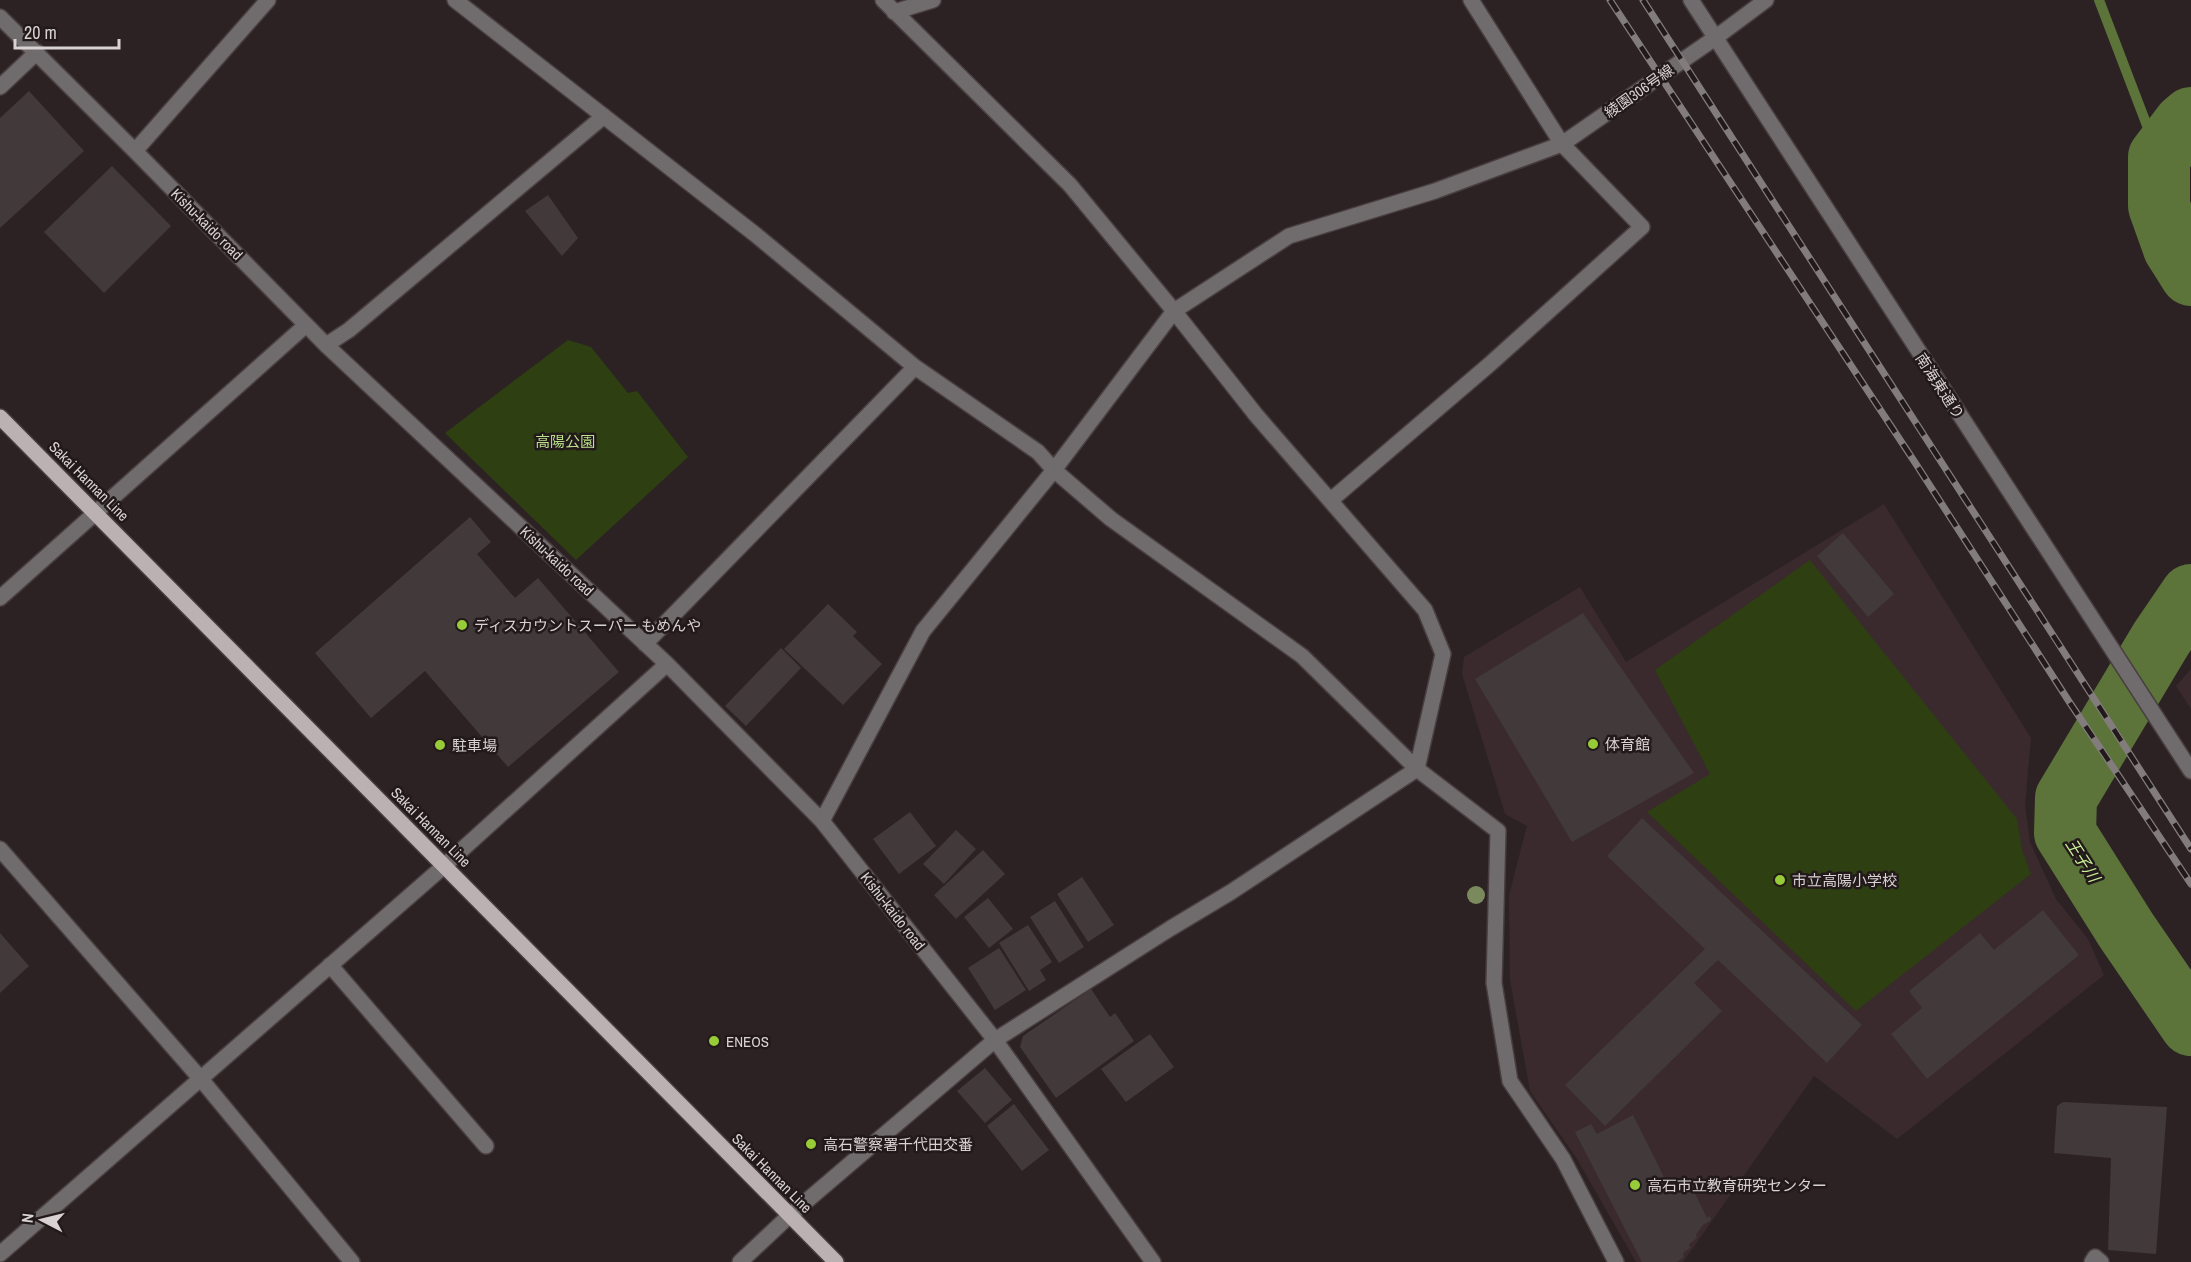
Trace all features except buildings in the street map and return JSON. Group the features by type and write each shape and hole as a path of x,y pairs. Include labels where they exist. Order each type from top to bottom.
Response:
{"main road":[{"name":"Sakai Hannan Line","path":"0,417 836,1262"}],"street":[{"path":"135,151 268,0"},
{"path":"455,0 756,235 915,367 1038,452 1054,470 1111,519 1302,656 1417,769 1498,831 1494,982 1510,1081 1563,1160 1616,1262"},
{"path":"740,1262 789,1216 995,1040 1231,892 1417,769 1443,654 1425,610 1256,415 1070,185 883,0"},
{"path":"894,12 933,0"},
{"path":"1331,500 1490,364 1642,227 1562,144 1472,0"},
{"name":"南海東通り","path":"1691,0 2191,771"},
{"name":"綾園306号線","path":"822,821 923,631 1054,470 1174,311 1289,236 1435,191 1562,144 1766,0"},
{"name":"Kishu-kaido road","path":"0,17 306,326 667,664 822,821 995,1040 1153,1262"},
{"path":"0,87 37,52"},
{"path":"326,345 349,330 604,116"},
{"path":"0,598 306,326"},
{"path":"645,644 915,367"},
{"path":"0,1254 444,866 667,664"},
{"path":"0,849 200,1078 352,1262"},
{"path":"330,965 486,1146"},
{"path":"2092,1262 2095,1257 2101,1262"}],"shaded area":[{"name":"市立高陽小学校","path":"1884,504 2031,738 2025,805 2030,842 2056,899 2088,939 2104,975 1897,1139 1814,1076 1683,1262 1636,1262 1577,1159 1530,1091 1510,980 1509,895 1527,826 1505,814 1462,674 1464,657 1580,587 1626,662"},
{"path":"2191,669 2191,709 2176,686"}],"green space":[{"name":"高陽公園","path":"568,340 591,347 628,393 637,391 688,457 576,560 445,433"},
{"path":"1810,560 2017,819 2022,850 2031,874 1856,1011 1647,812 1710,774 1655,670"}],"waterway":[{"path":"2099,0 2159,157"},
{"name":"王子川","path":"2191,118 2159,157 2159,206 2174,248 2191,275"},
{"name":"王子川","path":"2191,595 2161,639 2066,798 2065,833 2126,930 2191,1025"}],"railway":[{"path":"1610,0 2191,884"},
{"path":"1643,0 2191,849"}],"place":[{"name":"ディスカウントスーパー もめんや","path":"462,625"},
{"name":"体育館","path":"1593,744"},
{"name":"駐車場","path":"440,745"},
{"name":"市立高陽小学校","path":"1780,880"},
{"name":"ENEOS","path":"714,1041"},
{"name":"高石警察署千代田交番","path":"811,1144"},
{"name":"高石市立教育研究センター","path":"1635,1185"}]}
